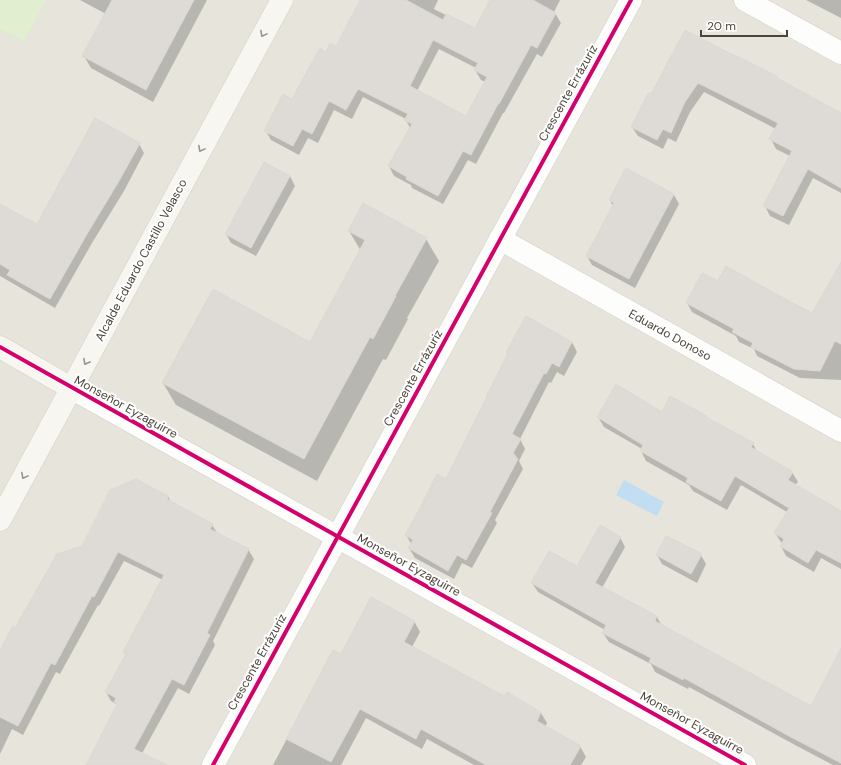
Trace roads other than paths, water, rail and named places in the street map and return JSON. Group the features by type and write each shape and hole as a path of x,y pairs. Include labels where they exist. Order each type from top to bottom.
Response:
{"main road":[{"name":"Alcalde Eduardo Castillo Velasco","path":"0,520 282,0"},
{"name":"Monseñor Eyzaguirre","path":"0,348 71,388"}],"street":[{"name":"Crescente Errázuriz","path":"213,765 631,0"},
{"path":"745,0 841,53"},
{"name":"Eduardo Donoso","path":"500,239 841,431"},
{"name":"Monseñor Eyzaguirre","path":"71,388 746,765"}],"water":[{"path":"624,480 664,502 657,516 616,495"}]}
